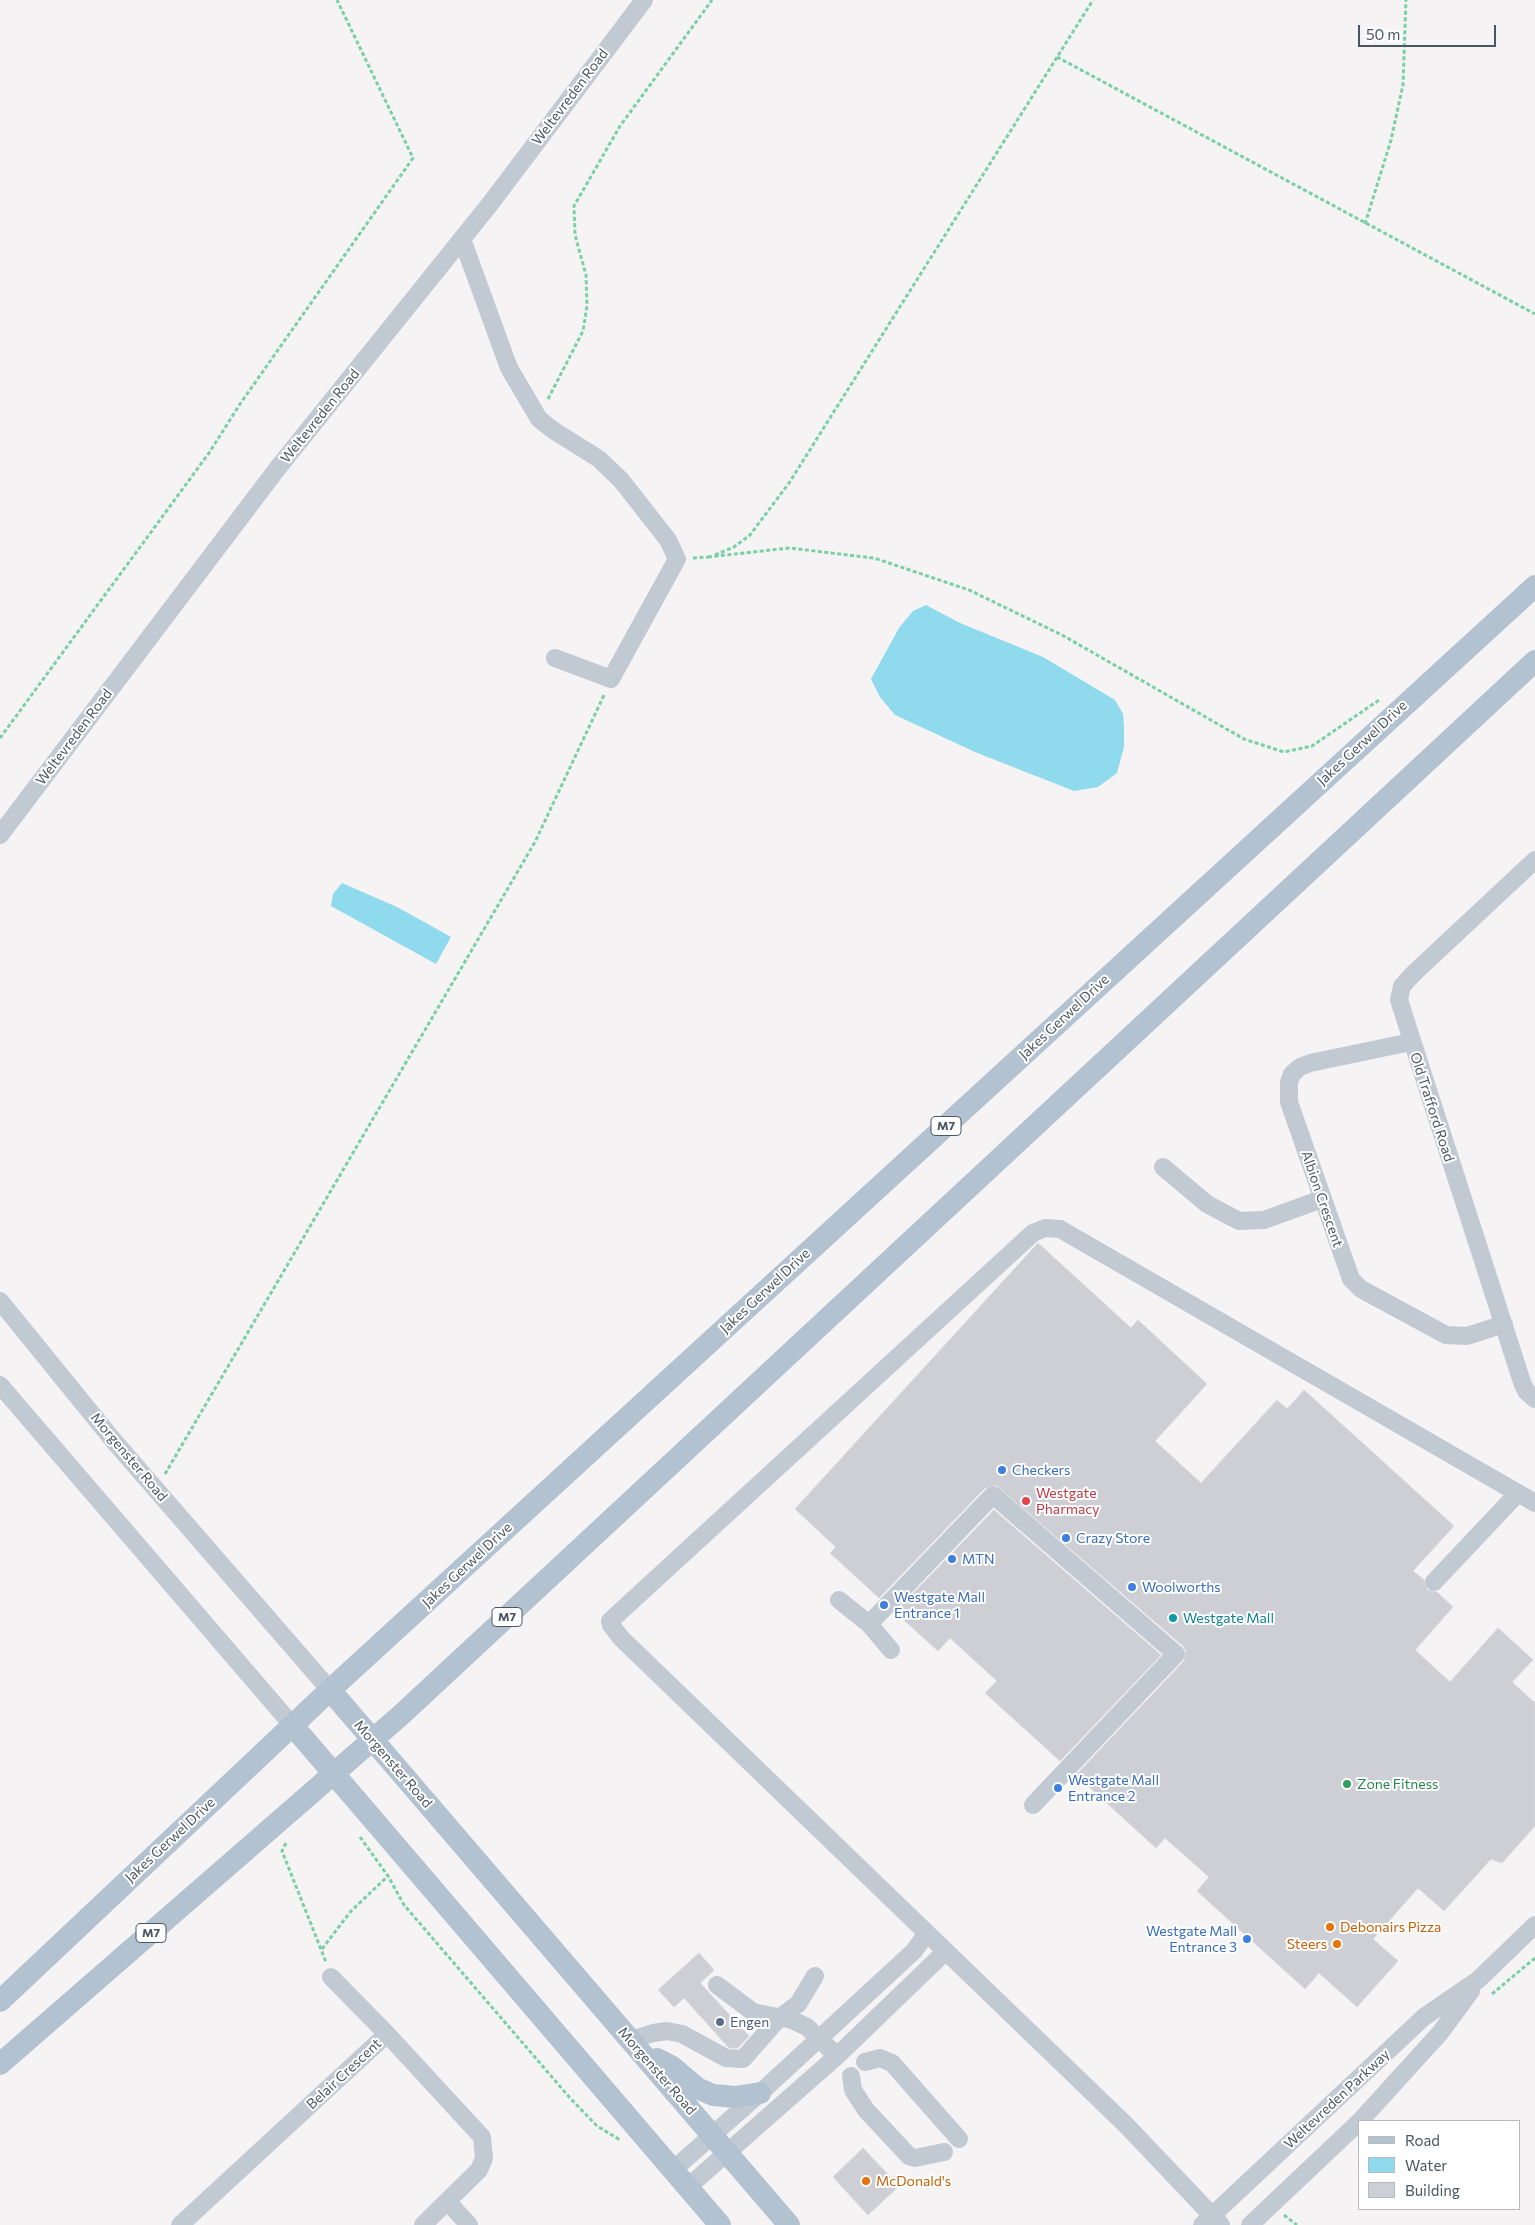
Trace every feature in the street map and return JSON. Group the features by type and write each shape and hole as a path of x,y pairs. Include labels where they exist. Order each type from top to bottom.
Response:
{"main road":[{"name":"Jakes Gerwel Drive","path":"0,2001 330,1690 1535,586"},
{"name":"M7","path":"0,2064 334,1773 605,1527 1535,661"},
{"name":"Morgenster Road","path":"330,1690 789,2225"},
{"path":"293,1726 720,2225"},
{"path":"635,2044 671,2066 697,2088 713,2095 735,2097 760,2093"}],"street":[{"name":"Weltevreden Road","path":"0,835 277,469 462,239 644,0"},
{"path":"462,239 509,368 539,419 552,430 598,459 621,480 668,540 677,559 611,679 555,658"},
{"name":"Old Trafford Road","path":"1535,860 1402,986 1399,1000 1410,1042 1522,1382 1526,1391 1535,1399"},
{"name":"Albion Crescent","path":"1410,1042 1310,1063 1292,1074 1289,1082 1289,1102 1351,1279 1362,1289 1446,1335 1467,1336 1504,1324"},
{"path":"1163,1167 1207,1204 1239,1220 1264,1220 1322,1199"},
{"path":"1211,2222 1126,2125 622,1638 610,1625 610,1621 1033,1233 1045,1228 1060,1229 1535,1503"},
{"name":"Morgenster Road","path":"0,1301 155,1490 330,1690"},
{"path":"0,1384 293,1726"},
{"path":"1434,1582 1518,1493"},
{"path":"868,1624 992,1495 1176,1654 1033,1806"},
{"path":"839,1600 868,1624 891,1650"},
{"name":"Weltevreden Parkway","path":"1211,2222 1424,2017 1478,1980 1535,1925"},
{"path":"673,2170 760,2093 914,1951 928,1933"},
{"path":"688,2187 837,2056 946,1951"},
{"path":"635,2044 653,2033 667,2031 682,2034 726,2058 737,2060 746,2057 779,2018 804,1996 815,1976"},
{"path":"331,1977 387,2034"},
{"name":"Weltevreden Parkway","path":"1361,2120 1440,2033 1478,1980"},
{"path":"717,1985 753,2012 799,2022 837,2056"},
{"name":"Belair Crescent","path":"180,2225 387,2034 482,2137 484,2158 479,2170 448,2202 422,2225"},
{"path":"865,2062 880,2058 892,2063 959,2139"},
{"path":"851,2076 853,2090 866,2110 909,2156 915,2158 944,2152"},
{"name":"Weltevreden Parkway","path":"1250,2225 1358,2123"},
{"path":"448,2202 468,2225"}],"path":[{"path":"0,738 209,452 240,404 413,158 337,0"},
{"path":"539,419 583,331 587,306 586,275 575,235 574,206 620,126 712,0"},
{"path":"708,557 734,547 750,535 789,482 1093,0"},
{"path":"1365,224 1391,140 1403,85 1406,0"},
{"path":"1058,58 1535,314"},
{"path":"677,559 789,548 874,558 969,590 1062,635 1244,740 1284,752 1312,746 1371,704 1388,696 1412,697"},
{"path":"155,1490 535,842 611,679"},
{"path":"282,1851 331,1977"},
{"path":"321,1949 352,1911 388,1876 404,1905 570,2098 597,2126 619,2140 626,2147"},
{"path":"1280,2214 1298,2225"}],"water":[{"path":"926,605 960,623 1043,657 1115,700 1123,714 1124,727 1124,747 1117,773 1098,787 1074,791 975,752 895,715 880,697 871,679 899,628 913,611"},
{"path":"342,883 397,907 451,937 436,964 331,906 333,894"}],"building":[{"name":"Westgate Mall","path":"1038,1243 1131,1328 1138,1320 1207,1384 1155,1441 1201,1483 1277,1400 1287,1409 1304,1390 1454,1526 1413,1571 1424,1580 1427,1590 1437,1592 1453,1607 1415,1650 1450,1682 1498,1628 1533,1660 1512,1682 1535,1703 1535,1826 1502,1863 1491,1859 1444,1911 1418,1888 1373,1939 1398,1961 1357,2007 1319,1973 1305,1989 1197,1891 1209,1877 1165,1838 1156,1848 1076,1775 1184,1661 1186,1651 1183,1646 996,1485 985,1488 879,1598 830,1553 836,1547 795,1509"},
{"path":"994,1510 1161,1655 1060,1761 985,1693 997,1681 950,1638 938,1651 895,1612"},
{"path":"699,1953 714,1970 700,1983 749,2036 738,2048 729,2048 684,1998 674,2007 658,1990"},
{"name":"McDonald's","path":"863,2148 899,2186 868,2215 833,2177"}],"place":[{"name":"Checkers","path":"1002,1470"},
{"name":"Westgate Pharmacy","path":"1026,1501"},
{"name":"Crazy Store","path":"1066,1538"},
{"name":"MTN","path":"952,1559"},
{"name":"Woolworths","path":"1132,1587"},
{"name":"Westgate Mall Entrance 1","path":"884,1605"},
{"name":"Westgate Mall","path":"1173,1618"},
{"name":"Zone Fitness","path":"1347,1784"},
{"name":"Westgate Mall Entrance 2","path":"1058,1788"},
{"name":"Debonairs Pizza","path":"1330,1927"},
{"name":"Westgate Mall Entrance 3","path":"1247,1939"},
{"name":"Steers","path":"1337,1944"},
{"name":"Engen","path":"720,2022"},
{"name":"McDonald's","path":"866,2181"}]}
